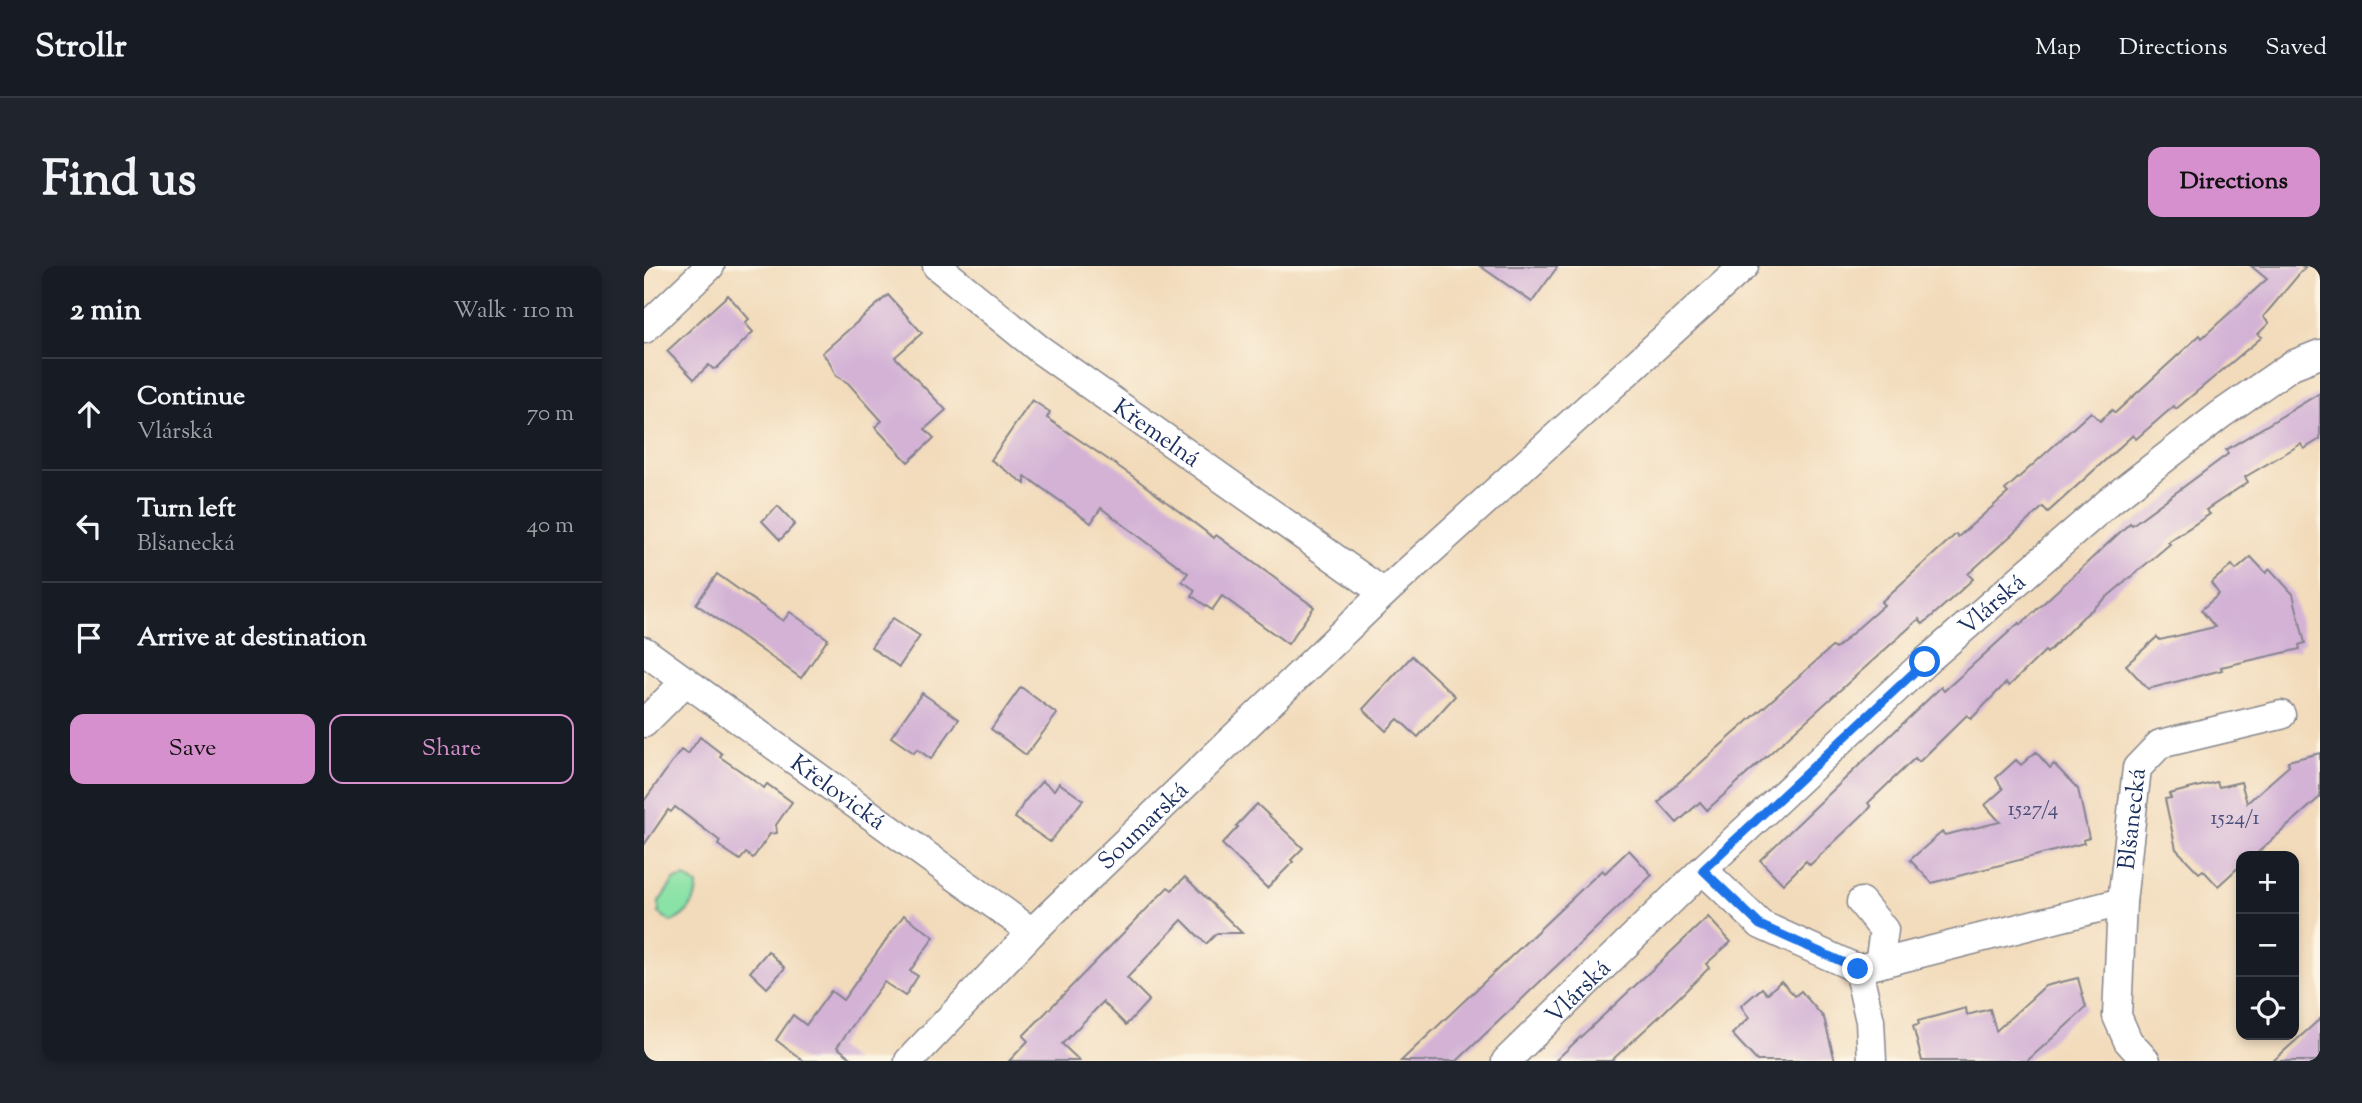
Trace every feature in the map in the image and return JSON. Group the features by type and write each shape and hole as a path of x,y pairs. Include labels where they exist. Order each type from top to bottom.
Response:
{"street":[{"path":"644,329 710,266"},
{"name":"Křemelná","path":"937,266 1038,349 1384,593"},
{"name":"Soumarská","path":"909,1061 1032,932 1384,593 1744,266"},
{"name":"Vlárská","path":"1506,1061 1703,870 1925,662 2111,500 2220,415 2292,366 2320,354"},
{"name":"Křelovická","path":"644,651 1032,932"},
{"path":"644,723 686,681"},
{"name":"Blšanecká","path":"2146,1061 2128,1041 2117,1016 2122,902 2137,768 2160,744 2281,715"},
{"path":"1703,870 1760,925 1869,967"},
{"path":"1861,902 1884,930 1869,967 1872,1061"},
{"name":"Blšanecká","path":"1869,967 2122,902"}],"green space":[{"path":"685,877 697,885 695,897 686,912 671,922 659,913 659,902 674,880"}],"building":[{"path":"1480,266 1558,266 1532,302"},
{"path":"2251,266 2306,266 2263,317 2269,323 2258,334 2262,337 2176,409 2174,406 2136,439 2133,435 2048,512 2043,507 1968,574 1973,579 1923,624 1919,619 1707,810 1700,802 1677,823 1659,803 1669,791 1832,647 1835,649 1884,605 1881,602 1956,534 1958,537 2008,493 2005,490 2091,412 2100,421 2112,410 2115,413 2200,335 2202,338 2267,279"},
{"path":"728,295 749,319 745,323 753,332 717,368 713,369 709,365 694,379 667,351"},
{"path":"888,295 922,333 895,357 946,410 925,429 934,438 908,462 875,427 882,421 848,383 836,376 822,353"},
{"path":"2320,393 2320,439 2304,449 2301,444 2245,477 2248,482 2206,510 2210,514 2168,542 2170,544 2082,618 2047,653 2045,651 2009,686 2006,683 1971,719 1967,715 1919,762 1915,758 1868,803 1871,807 1810,865 1806,861 1783,884 1760,860 1941,687 1944,691 2130,523 2132,525 2228,454 2226,450"},
{"path":"1032,400 1050,412 1047,418 1131,475 1214,538 1216,535 1314,607 1288,644 1222,596 1212,610 1192,596 1195,590 1182,581 1188,573 1101,508 1091,523 1025,476 1025,484 991,460"},
{"path":"778,506 795,524 780,540 762,521"},
{"path":"2251,557 2266,573 2270,569 2293,594 2305,643 2299,645 2300,649 2221,667 2222,670 2148,689 2126,665 2157,637 2160,640 2215,627 2201,610 2219,594 2211,583 2232,565 2236,570"},
{"path":"717,574 783,621 790,612 828,639 801,678 696,604"},
{"path":"893,618 920,636 899,667 871,647"},
{"path":"1412,656 1455,696 1418,737 1398,719 1386,731 1363,709"},
{"path":"1021,687 1057,714 1026,755 991,729"},
{"path":"922,693 959,719 931,759 917,749 914,753 891,737"},
{"path":"700,737 722,754 720,757 764,788 767,784 792,802 776,825 777,833 770,834 753,858 746,853 740,860 718,845 720,841 675,807 671,812 668,810 644,845 644,801 681,750 688,754"},
{"path":"2036,752 2050,768 2054,764 2078,789 2089,838 2083,840 2084,843 1932,883 1910,860 1942,832 1945,835 2000,822 1985,805 2003,789 1996,778 2016,760 2021,765"},
{"path":"2320,753 2320,797 2260,851 2236,851 2236,870 2218,886 2203,870 2199,873 2176,849 2165,799 2171,798 2169,794 2217,782 2219,787 2241,782 2247,803 2289,766 2288,761"},
{"path":"1042,781 1054,790 1059,783 1083,800 1050,842 1015,818 1024,802"},
{"path":"1257,804 1303,848 1267,888 1222,844"},
{"path":"1629,850 1652,875 1457,1061 1401,1061 1602,870 1605,873"},
{"path":"1185,877 1242,933 1217,933 1206,944 1182,920 1127,978 1149,1000 1126,1025 1103,1002 1062,1044 1080,1061 1009,1061 1028,1041 1023,1036 1168,887 1172,890"},
{"path":"904,915 934,937 910,971 918,976 905,996 884,982 837,1047 855,1061 804,1061 776,1040 793,1015 806,1025 831,991 843,1000"},
{"path":"1708,917 1731,942 1706,964 1709,968 1662,1014 1611,1061 1555,1061"},
{"path":"768,951 785,968 767,988 750,972"},
{"path":"2078,978 2086,1008 2027,1061 1922,1061 1913,1026 1919,1025 1918,1021 1966,1008 1967,1015 1990,1009 1996,1031 2045,986"},
{"path":"1781,981 1795,996 1801,991 1824,1018 1835,1061 1757,1061 1732,1034 1749,1018 1741,1006 1762,988 1767,994"},
{"path":"2320,1019 2320,1061 2273,1061 2299,1040"}],"route":[{"path":"1858,969 1760,925 1703,870 1925,662"}]}
